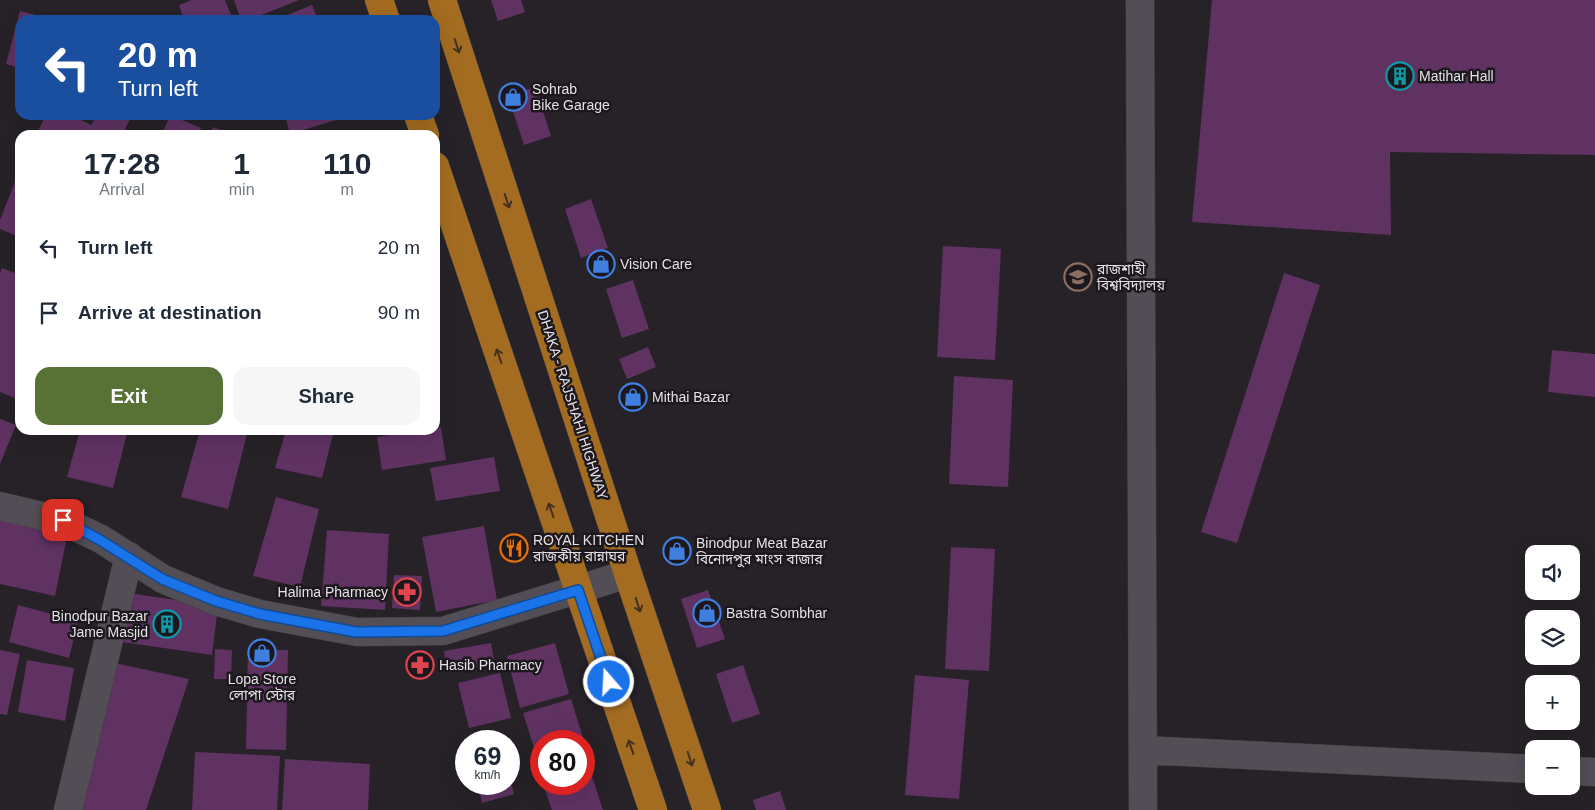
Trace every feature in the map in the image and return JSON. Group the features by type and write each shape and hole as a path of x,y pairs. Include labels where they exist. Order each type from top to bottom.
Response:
{"highway":[{"path":"379,0 384,15"},
{"name":"DHAKA - RAJSHAHI HIGHWAY","path":"442,0 628,574 707,810"},
{"path":"440,181 653,810"}],"street":[{"path":"1140,0 1143,810"},
{"path":"0,506 63,520 128,556 162,579 216,601 260,614 356,632 443,631 628,574"},
{"path":"68,810 128,556"},
{"path":"1143,750 1525,769"},
{"path":"1580,771 1595,772"}],"building":[{"path":"192,0 225,0 231,15 182,15 179,5"},
{"path":"234,0 299,0 262,15 239,15"},
{"path":"491,0 521,0 525,12 498,21"},
{"name":"Matihar Hall","path":"1212,0 1595,0 1595,155 1390,152 1391,235 1192,222"},
{"path":"312,5 316,15 287,15"},
{"path":"20,11 36,15 19,15"},
{"path":"15,30 15,67 6,64"},
{"path":"535,87 551,136 524,145 508,96"},
{"path":"44,120 81,120 91,125 94,120 130,120 124,130 38,130"},
{"path":"168,120 182,120 201,128 200,130 164,130"},
{"path":"286,120 336,120 303,130 289,130"},
{"path":"15,182 15,235 0,229 0,220"},
{"path":"591,199 608,248 581,258 565,209"},
{"path":"943,246 1001,249 995,360 937,357"},
{"path":"2,268 15,273 15,398 0,392 0,273"},
{"path":"1284,273 1320,285 1237,543 1201,532"},
{"path":"633,280 649,329 622,338 606,289"},
{"path":"648,347 656,367 627,379 619,359"},
{"path":"1552,350 1595,354 1595,397 1548,392"},
{"path":"954,376 1013,380 1008,487 949,484"},
{"path":"0,419 15,425 15,427 0,464"},
{"path":"440,427 446,460 382,470 377,437 390,435 440,435"},
{"path":"79,435 127,435 113,488 67,477"},
{"path":"199,435 247,435 228,509 181,497"},
{"path":"285,435 333,435 322,478 275,468"},
{"path":"494,457 500,491 436,501 430,468"},
{"path":"276,497 319,509 300,587 253,576"},
{"path":"0,517 68,532 55,596 0,584"},
{"path":"484,526 497,600 436,612 422,537"},
{"path":"327,530 389,534 385,610 321,606"},
{"path":"951,547 995,549 989,671 945,669"},
{"path":"394,575 422,576 420,610 392,608"},
{"path":"708,590 725,639 697,648 681,599"},
{"name":"Binodpur Bazar Jame Masjid","path":"121,592 218,606 212,655 115,641"},
{"path":"18,605 78,621 69,658 9,642"},
{"path":"491,643 495,665 447,672 444,651"},
{"path":"555,643 569,694 520,708 507,656"},
{"path":"215,649 232,650 231,679 214,679"},
{"path":"248,649 288,650 286,750 246,749"},
{"path":"0,650 20,654 7,715 0,714"},
{"path":"27,660 74,668 65,721 18,712"},
{"path":"110,662 189,679 146,810 78,810"},
{"path":"743,665 760,714 732,723 716,674"},
{"path":"500,673 511,718 469,728 458,683"},
{"path":"915,675 969,680 959,799 905,795"},
{"path":"571,699 581,730 530,730 530,735 523,713"},
{"path":"195,752 280,756 277,810 192,810"},
{"path":"285,759 370,764 368,810 282,810"},
{"path":"595,786 603,810 552,810 547,795 595,795"},
{"path":"780,791 786,810 756,810 753,800"},
{"path":"480,795 510,795 482,803"}],"place":[{"name":"Matihar Hall","path":"1400,76"},
{"name":"Sohrab Bike Garage","path":"513,97"},
{"name":"Vision Care","path":"601,264"},
{"name":"রাজশাহী বিশ্ববিদ্যালয়","path":"1078,277"},
{"name":"Mithai Bazar","path":"633,397"},
{"name":"ROYAL KITCHEN রাজকীয় রান্নাঘর","path":"514,548"},
{"name":"Binodpur Meat Bazar বিনোদপুর মাংস বাজার","path":"677,551"},
{"name":"Halima Pharmacy","path":"407,592"},
{"name":"Bastra Sombhar","path":"707,613"},
{"name":"Binodpur Bazar Jame Masjid","path":"167,624"},
{"name":"Lopa Store লোপা স্টোর","path":"262,653"},
{"name":"Hasib Pharmacy","path":"420,665"}],"route":[{"path":"63,520 128,556 162,579 216,601 260,614 356,632 443,631 578,590 609,682"}]}
